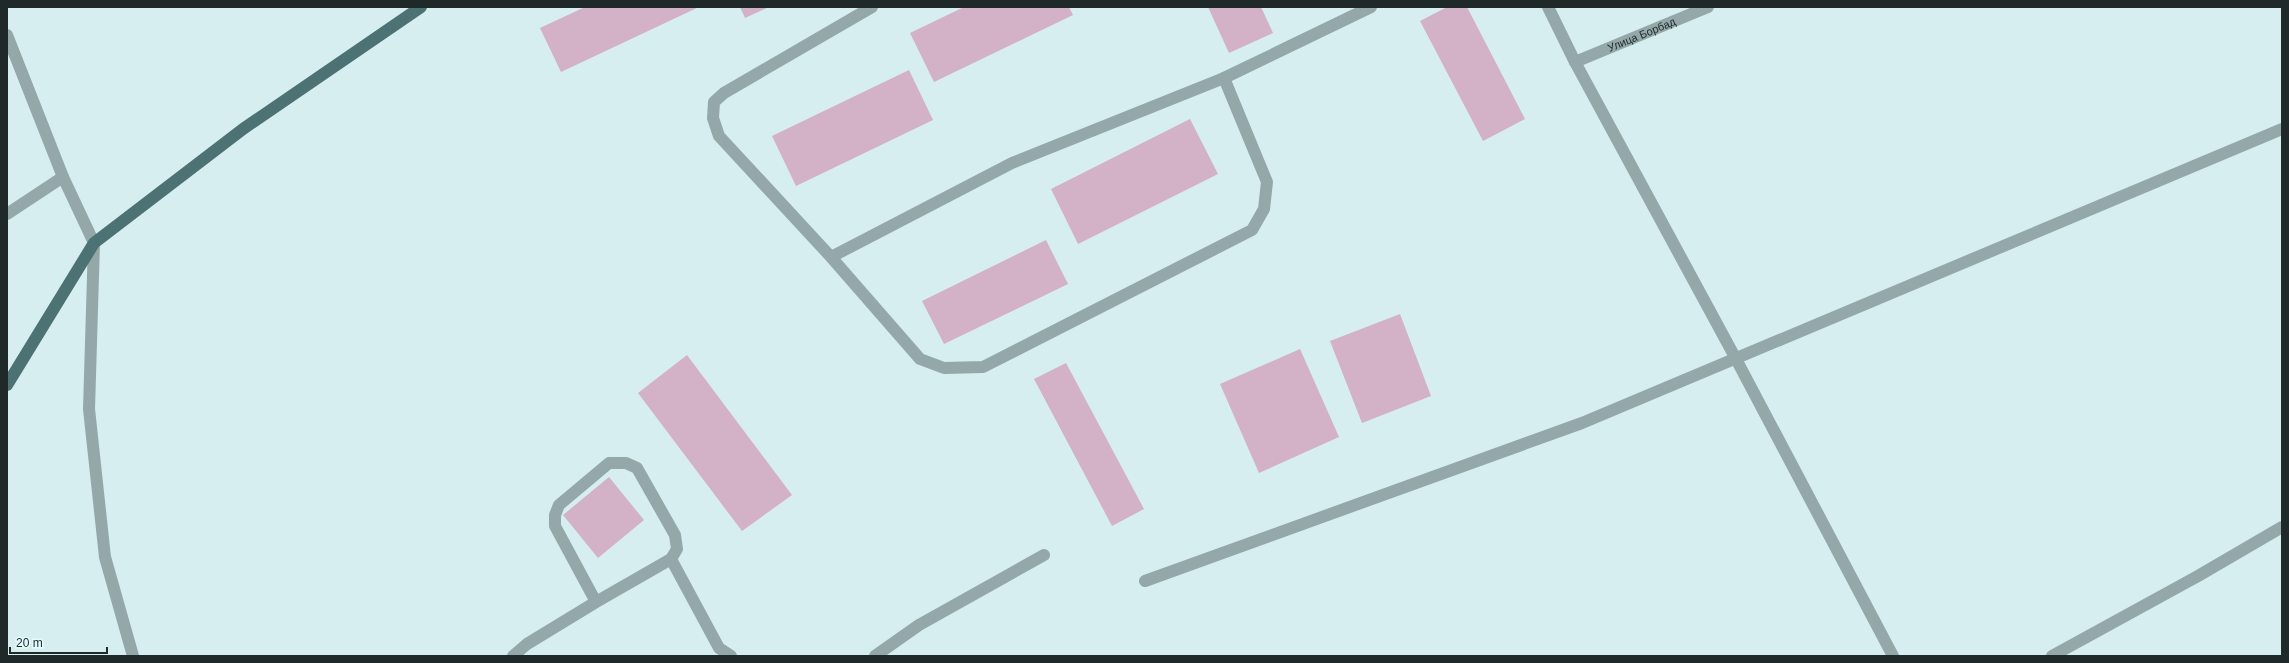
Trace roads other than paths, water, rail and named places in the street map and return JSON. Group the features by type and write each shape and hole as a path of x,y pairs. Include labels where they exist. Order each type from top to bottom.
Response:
{"main road":[{"path":"7,385 94,243 243,128 421,7"}],"street":[{"path":"872,7 724,92 714,102 713,118 719,136 831,257 920,359 944,368 983,367 1252,230 1264,209 1267,182 1224,78"},
{"path":"831,257 1012,163 1224,78 1372,7"},
{"path":"1548,7 1575,62 1736,359 1893,656"},
{"name":"Улица Борбад","path":"1575,62 1708,7"},
{"path":"7,35 63,177 94,243 89,409 105,557 132,656"},
{"path":"1144,581 1582,423 2282,129"},
{"path":"7,214 63,177"},
{"path":"513,656 527,644 671,559 677,548 675,535 637,468 626,463 609,463 559,505 555,514 555,526 596,602"},
{"path":"2052,656 2198,576 2282,527"},
{"path":"875,656 919,625 1044,555"},
{"path":"671,559 719,648 731,656"}]}
